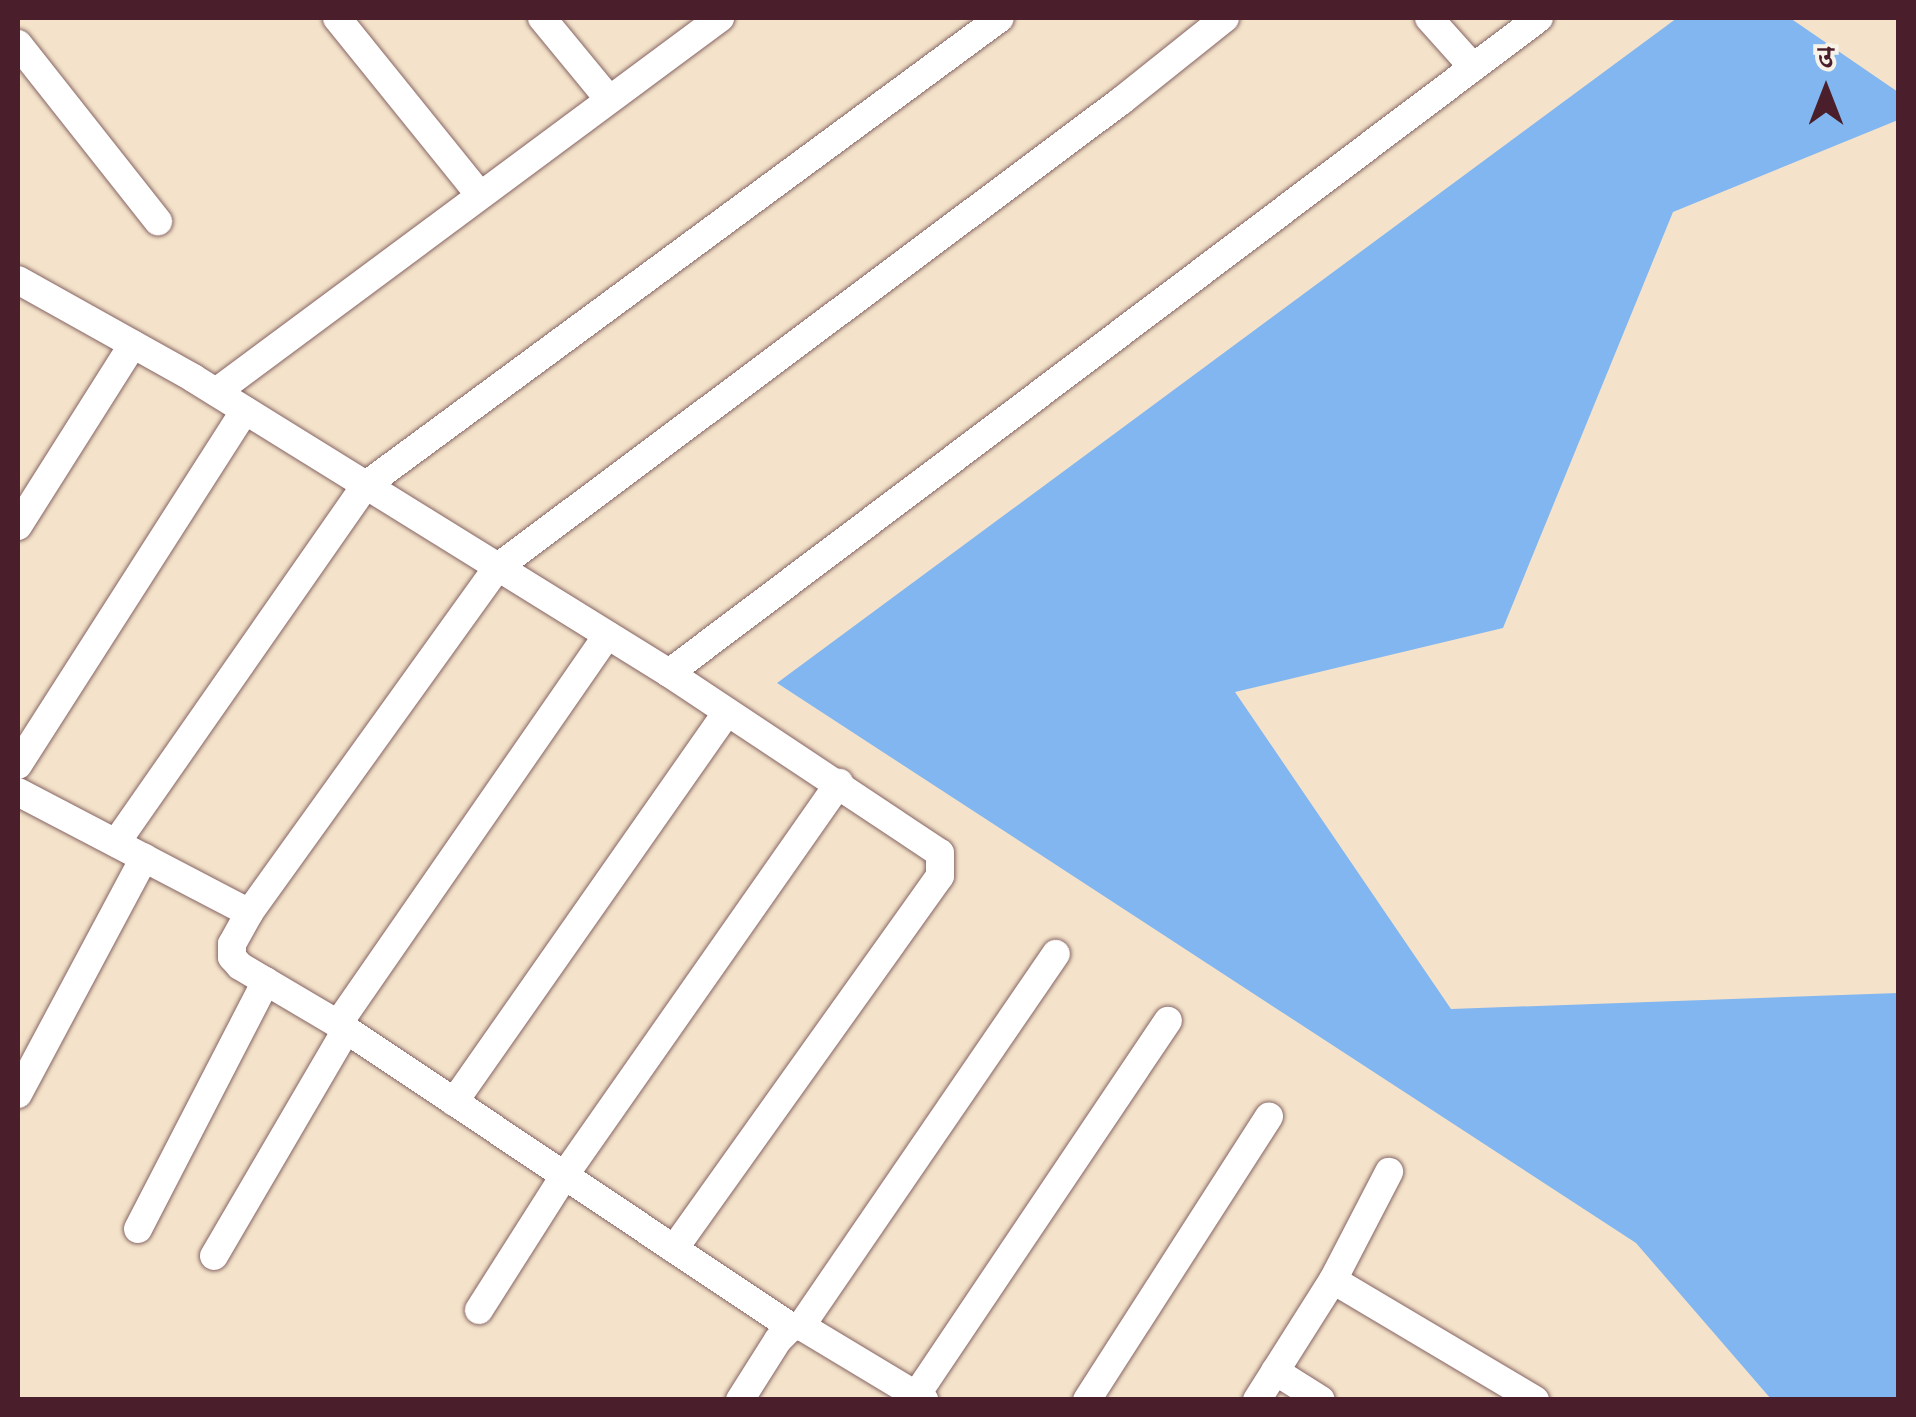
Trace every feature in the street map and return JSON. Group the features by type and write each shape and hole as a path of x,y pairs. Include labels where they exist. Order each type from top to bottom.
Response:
{"street":[{"path":"338,18 479,194"},
{"path":"542,18 608,98"},
{"path":"216,392 720,18"},
{"path":"116,843 366,485 1000,18"},
{"path":"1168,1021 918,1398 674,1249 266,980 232,957 232,944 249,913 498,567 1121,100 1224,18"},
{"path":"1429,18 1472,67"},
{"path":"669,673 1538,18"},
{"path":"18,44 158,221"},
{"path":"18,280 216,392 669,673 935,846 942,864 940,876 674,1249"},
{"path":"18,526 133,344"},
{"path":"18,765 245,410"},
{"path":"214,1256 342,1027 607,635"},
{"path":"454,1102 726,713"},
{"path":"480,1310 564,1176 839,783"},
{"path":"18,792 249,913"},
{"path":"18,1094 144,858"},
{"path":"740,1400 1056,954"},
{"path":"138,1229 266,980"},
{"path":"1088,1400 1269,1116"},
{"path":"1256,1400 1333,1280 1389,1172"},
{"path":"1333,1280 1535,1400"},
{"path":"1275,1371 1321,1400"}],"water":[{"path":"1677,18 1790,18 1898,92 1898,120 1673,212 1503,628 1235,692 1451,1009 1898,993 1898,1399 1771,1399 1636,1243 777,683"}]}
